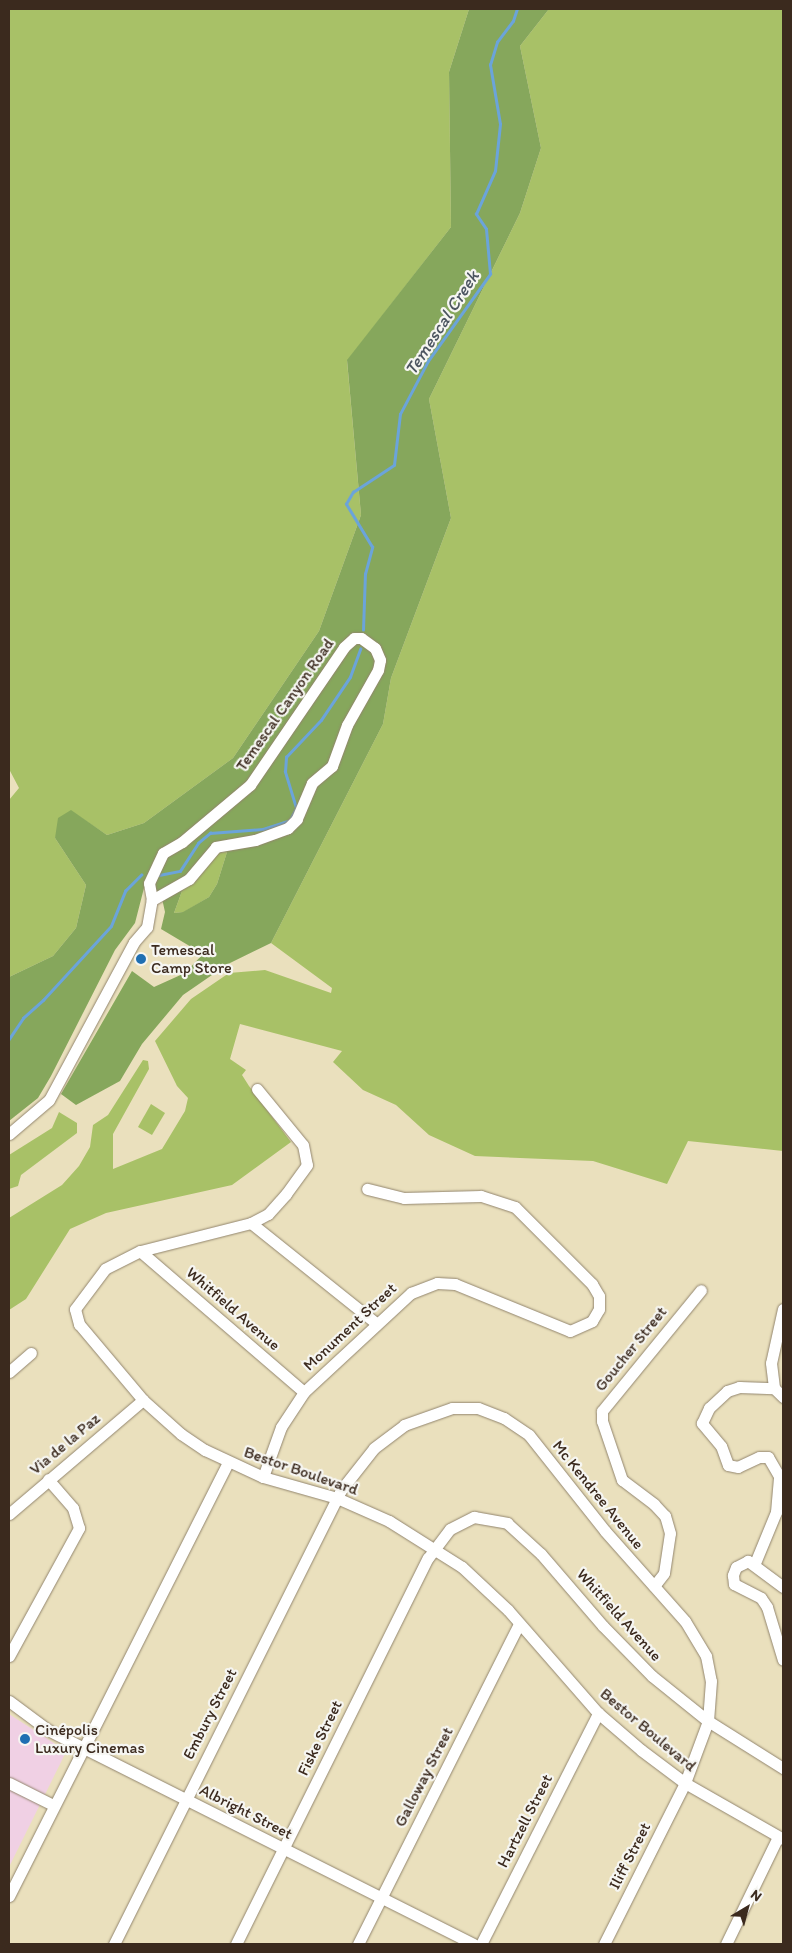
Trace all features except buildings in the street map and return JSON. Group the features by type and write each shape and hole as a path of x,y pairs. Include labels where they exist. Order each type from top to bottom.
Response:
{"street":[{"name":"Temescal Canyon Road","path":"9,1134 49,1100 134,942 147,927 152,900 149,883 163,853 182,842 250,784 344,647 354,638 360,638 372,645 379,654 378,670 347,724 332,766 312,783 297,820 288,828 255,840 216,847 189,879 152,900"},
{"name":"Bestor Boulevard","path":"257,1089 303,1145 307,1165 268,1214 250,1223 140,1251 105,1269 81,1299 75,1315 143,1400 181,1434 228,1463 263,1477 337,1498 389,1521 434,1547 487,1588 598,1713 685,1783 781,1838"},
{"name":"Monument Street","path":"263,1477 281,1427 304,1392 376,1323 411,1293 437,1283 472,1289 570,1331 592,1321 599,1309 599,1296 515,1207 500,1200 467,1195 404,1198 367,1189"},
{"path":"250,1223 376,1323"},
{"name":"Whitfield Avenue","path":"140,1251 304,1392"},
{"name":"Goucher Street","path":"654,1586 664,1573 670,1533 665,1516 654,1504 622,1480 602,1421 602,1411 701,1290"},
{"path":"783,1309 771,1363 774,1388 783,1397"},
{"path":"9,1372 31,1352"},
{"path":"755,1563 776,1512 779,1476 768,1457 759,1457 738,1467 728,1465 722,1446 702,1423 708,1408 727,1391 739,1387 774,1388"},
{"name":"Via de la Paz","path":"9,1514 143,1400"},
{"name":"Mc Kendree Avenue","path":"337,1498 354,1470 374,1448 404,1425 452,1408 478,1408 504,1418 529,1435 654,1586 685,1620 706,1656 711,1681 708,1721 685,1783"},
{"path":"9,1896 228,1463"},
{"path":"9,1656 79,1528 74,1508 48,1479"},
{"name":"Embury Street","path":"114,1944 337,1498"},
{"name":"Whitfield Avenue","path":"434,1547 450,1529 462,1521 489,1517 507,1522 541,1554 603,1626 652,1676 708,1721 783,1768"},
{"name":"Fiske Street","path":"236,1944 434,1547"},
{"path":"783,1587 755,1563 748,1561 736,1567 734,1584 761,1598 768,1607 783,1660"},
{"name":"Galloway Street","path":"358,1944 519,1624"},
{"name":"Albright Street","path":"9,1702 48,1730 473,1944"},
{"name":"Hartzell Street","path":"481,1944 598,1713"},
{"path":"9,1783 54,1805"},
{"name":"Iliff Street","path":"604,1944 685,1783"},
{"path":"726,1944 781,1838"}],"shaded area":[{"path":"9,1714 63,1749 65,1754 9,1867"}],"green space":[{"path":"9,9 469,9 449,72 451,227 347,361 361,515 319,631 233,758 144,823 107,835 71,811 55,838 86,885 76,928 53,956 9,977 9,800 19,788 9,769"},
{"path":"469,9 549,9 520,46 541,148 520,213 429,399 451,518 391,678 383,724 271,943 228,964 183,995 142,1044 120,1081 76,1105 61,1094 132,971 154,987 185,973 203,954 161,929 165,912 161,894 144,888 135,923 115,950 51,1076 38,1098 9,1121 9,977 53,956 76,928 86,885 55,838 58,818 71,810 107,835 144,823 233,758 319,631 361,515 347,360 451,227 449,72","holes":["227,852 217,884 209,897 183,912 174,913 182,891 197,880 218,853"]},
{"path":"549,9 783,9 783,1151 688,1141 667,1184 593,1161 475,1156 429,1135 396,1105 363,1090 333,1062 342,1051 240,1024 230,1059 246,1070 242,1075 291,1142 232,1185 106,1213 70,1229 26,1299 9,1310 9,1218 62,1185 79,1166 90,1147 93,1125 108,1115 143,1060 148,1061 149,1069 113,1134 113,1169 162,1149 185,1111 188,1098 177,1086 155,1041 191,999 229,973 265,970 331,993 332,988 271,943 383,724 391,678 451,518 429,399 520,213 541,148 520,46"},
{"path":"227,852 217,884 209,897 184,912 174,913 182,891 197,880 218,853"},
{"path":"151,1104 165,1113 152,1135 138,1127"},
{"path":"59,1112 77,1123 77,1133 21,1175 18,1186 9,1189 9,1155 52,1128"}],"waterway":[{"name":"Temescal Creek","path":"363,630 365,574 372,547 346,504 353,492 394,465 400,414 428,361 490,274 486,229 476,214 495,171 500,124 490,65 497,42 513,21 517,9"},
{"name":"Temescal Creek","path":"159,875 180,871 198,843 210,833 263,829 290,820 296,808 285,772 286,757 321,720 350,677 360,649"},
{"name":"Temescal Creek","path":"9,1039 23,1018 43,1000 111,926 125,891 141,875"}],"place":[{"name":"Temescal Camp Store","path":"141,959"},
{"name":"Cinépolis Luxury Cinemas","path":"25,1739"}]}
